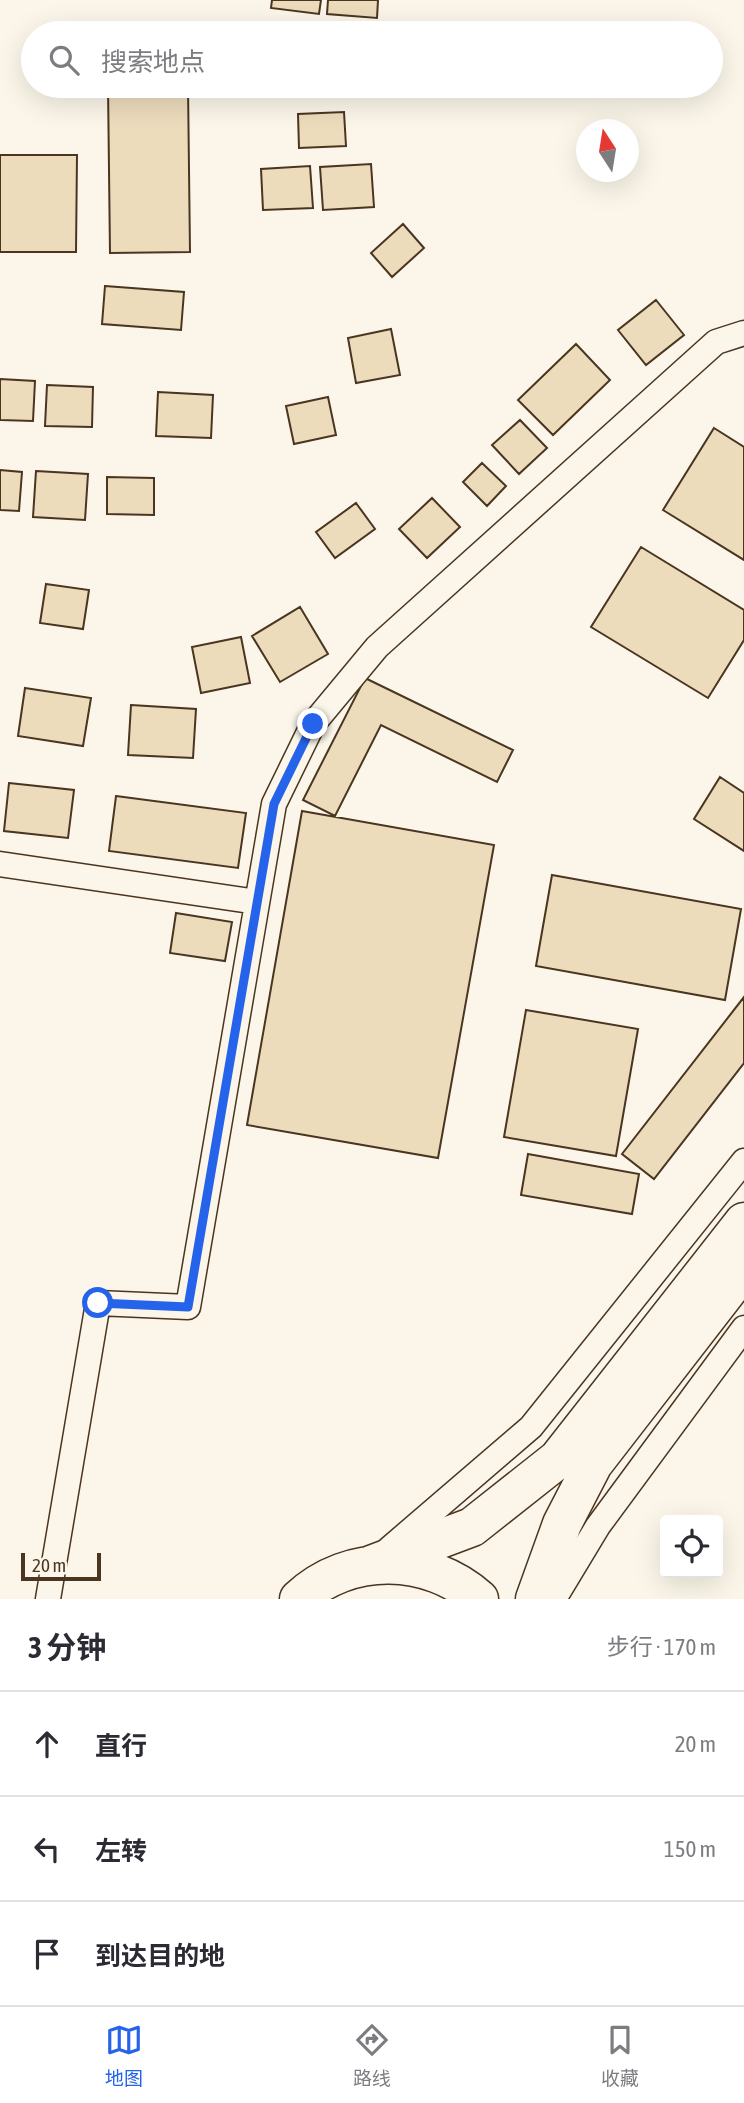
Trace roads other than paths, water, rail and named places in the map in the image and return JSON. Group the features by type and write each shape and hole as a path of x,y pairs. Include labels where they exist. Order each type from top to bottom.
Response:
{"main road":[{"path":"299,1599 308,1590 338,1574 371,1565 472,1527 558,1459 744,1222"},
{"path":"535,1599 562,1524 593,1464 744,1269"},
{"path":"371,1565 397,1564 424,1568 449,1577 479,1599"}],"street":[{"path":"48,1599 98,1303 188,1307 274,804 313,724 377,647 716,342 744,333"},
{"path":"0,864 257,902"},
{"path":"371,1565 531,1427 744,1161"},
{"path":"555,1599 598,1526 744,1328"}]}
